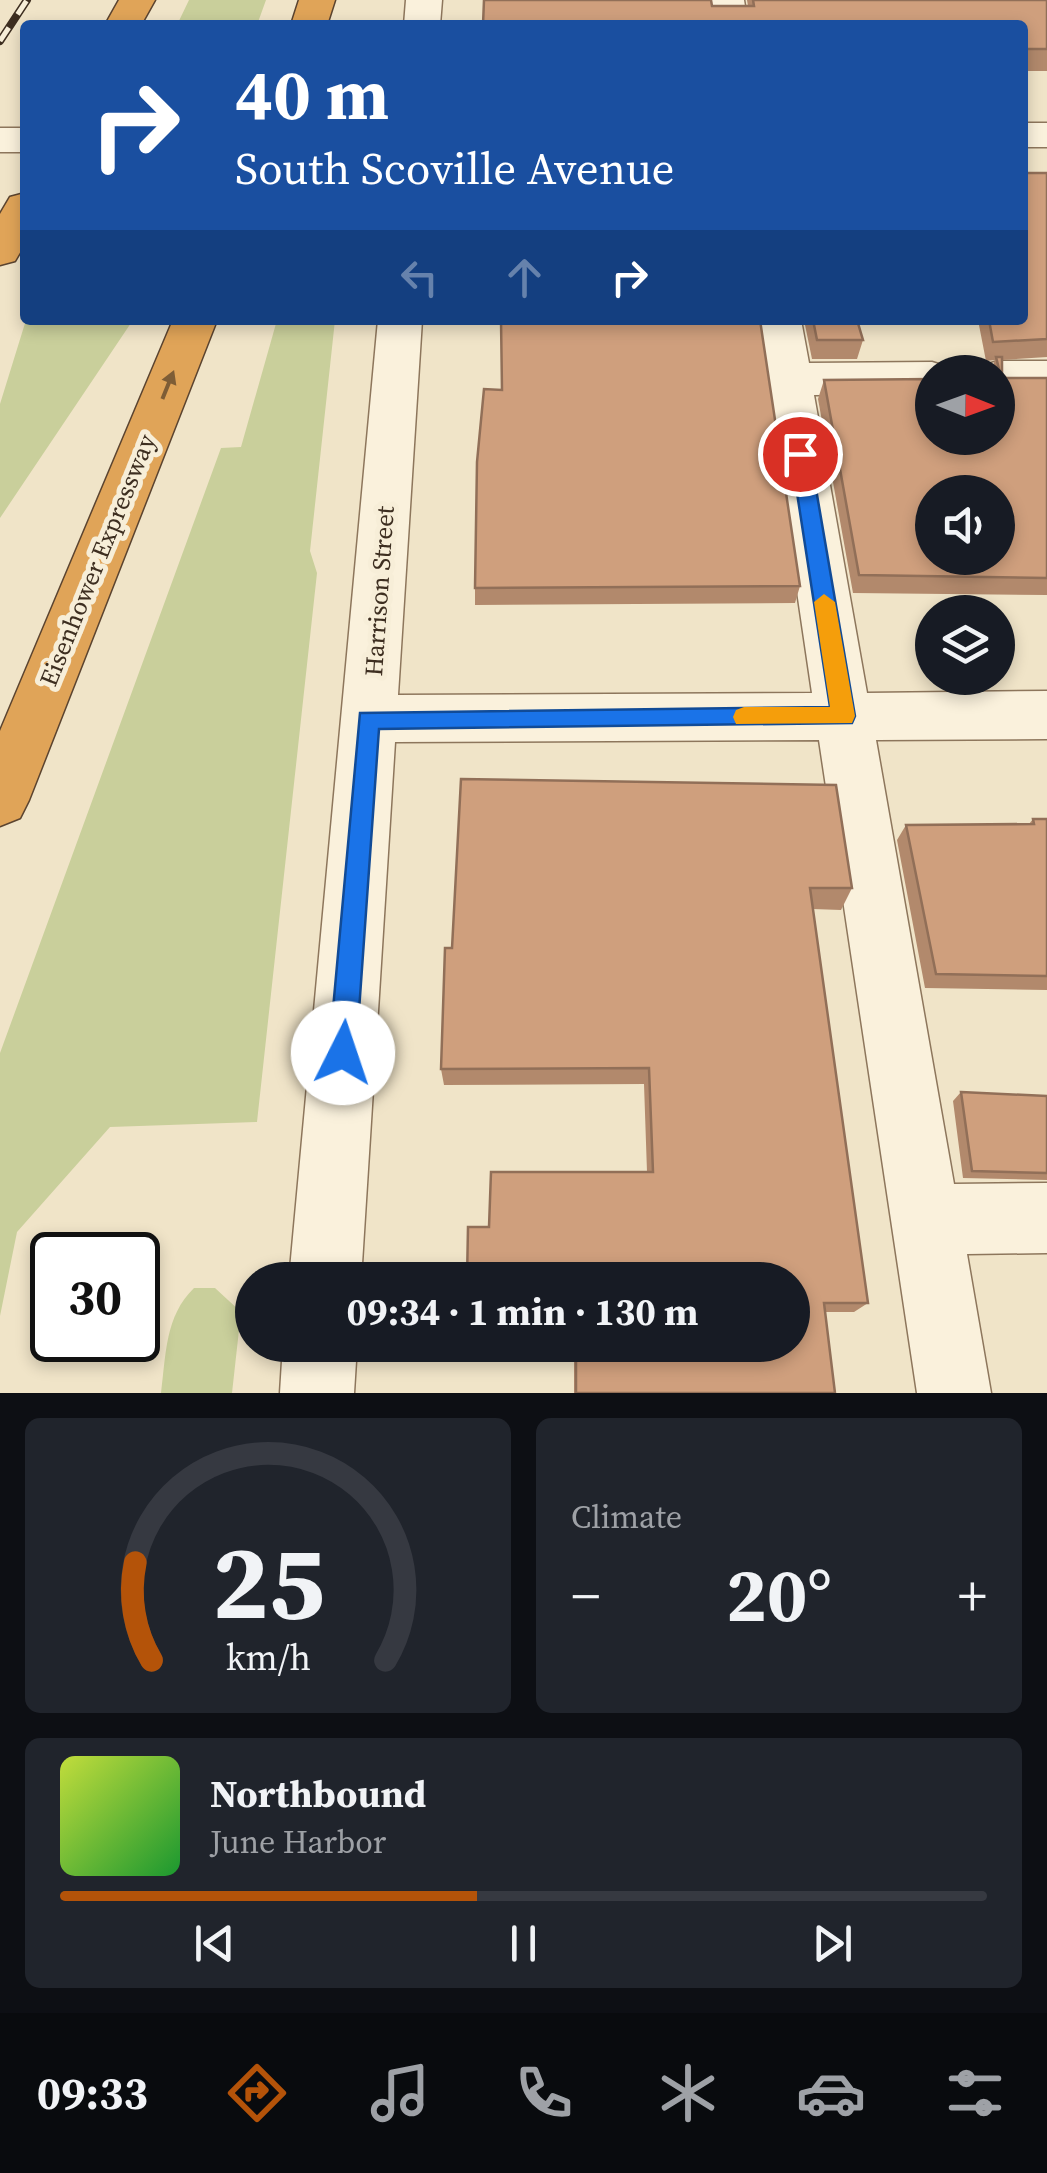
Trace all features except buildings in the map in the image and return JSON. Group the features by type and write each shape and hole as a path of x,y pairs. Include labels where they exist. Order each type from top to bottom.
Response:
{"highway":[{"path":"0,251 20,215"},
{"name":"Eisenhower Expressway","path":"0,800 193,325"}],"street":[{"name":"Harrison Street","path":"326,1262 400,325"},
{"path":"780,325 954,1393"},
{"path":"1015,377 1047,377"},
{"path":"788,379 915,378"},
{"path":"368,720 1047,715"},
{"path":"926,1219 1047,1218"},
{"path":"316,1393 319,1362"}],"green space":[{"path":"189,0 266,0 259,20 179,20"},
{"path":"24,325 130,325 0,518 0,404"},
{"path":"276,325 334,325 310,551 317,573 257,1122 110,1127 17,1232 0,1316 0,1053 221,448 241,447"},
{"path":"194,1288 215,1288 235,1306 232,1393 161,1393 172,1324"}],"railway":[{"path":"0,41 27,0"}],"slow traffic":[{"path":"744,717 844,716 824,602"}],"route":[{"path":"343,1053 368,720 844,716 800,454"}]}
